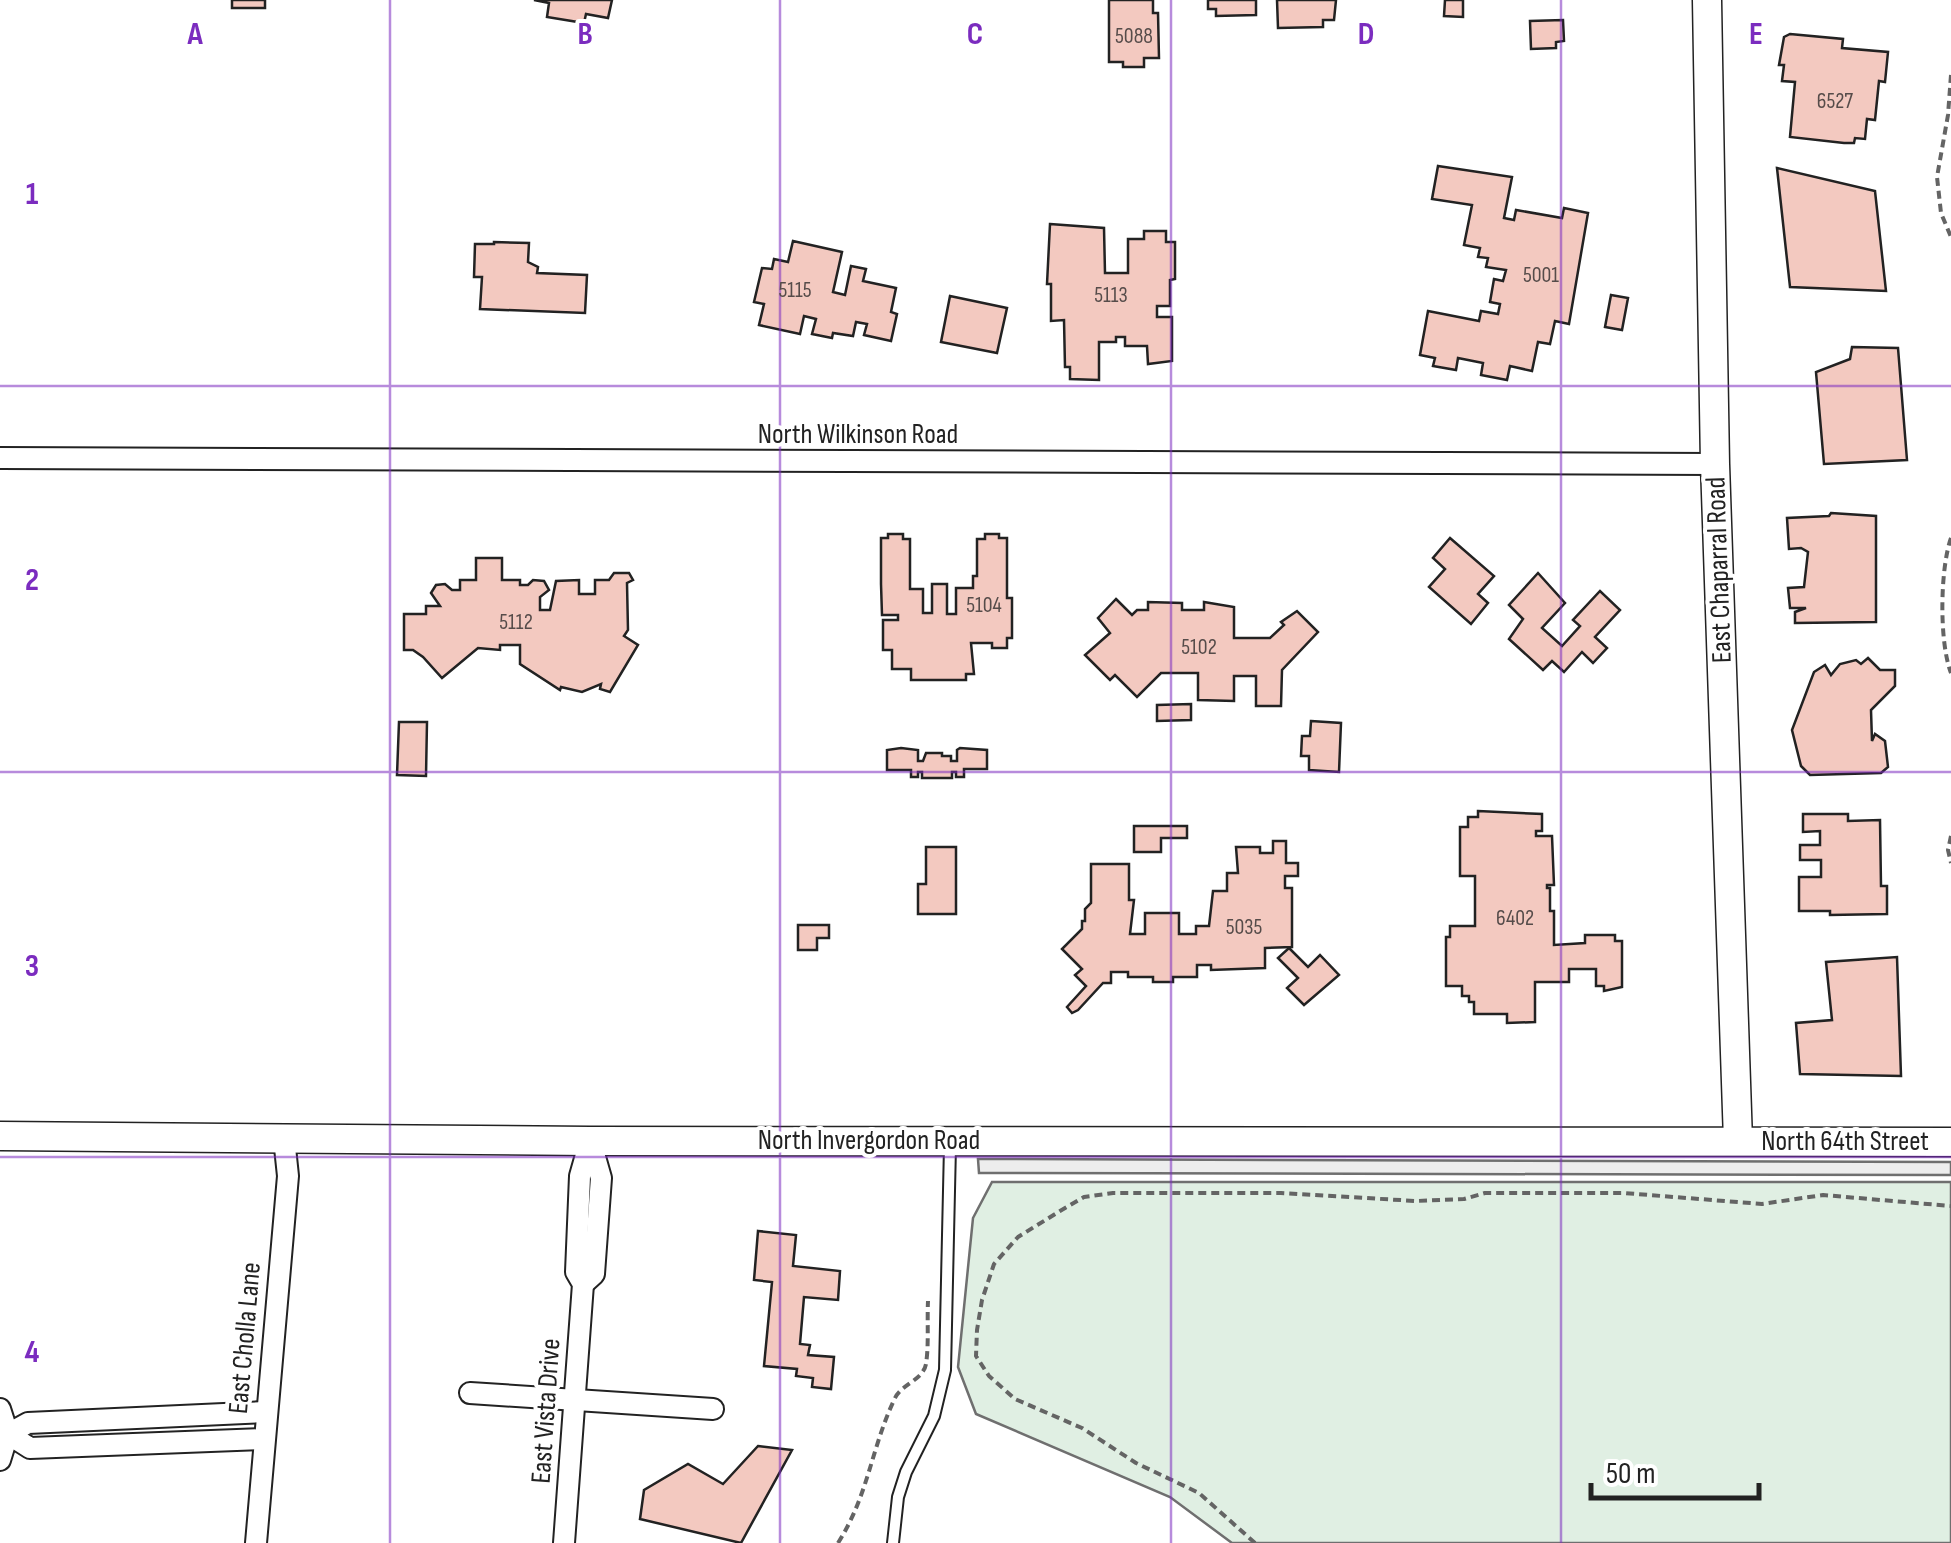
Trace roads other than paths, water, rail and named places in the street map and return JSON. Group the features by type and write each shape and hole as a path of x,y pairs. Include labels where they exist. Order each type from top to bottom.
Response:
{"street":[{"name":"East Chaparral Road","path":"1707,0 1715,464 1738,1141"},
{"name":"North Wilkinson Road","path":"0,458 1715,464"},
{"name":"North Invergordon Road","path":"0,1136 590,1141 1738,1141"},
{"name":"East Cholla Lane","path":"256,1543 288,1176 284,1138"},
{"name":"East Vista Drive","path":"564,1543 584,1284 594,1274 601,1178 590,1141"},
{"name":"North 64th Street","path":"1738,1141 1951,1142"},
{"path":"470,1393 712,1409"},
{"path":"0,1409 8,1434 0,1460"},
{"path":"8,1434 28,1422 265,1412"},
{"path":"8,1434 30,1448 264,1439"}],"lane":[{"path":"893,1543 898,1497 934,1416 945,1370 950,1140"}]}
